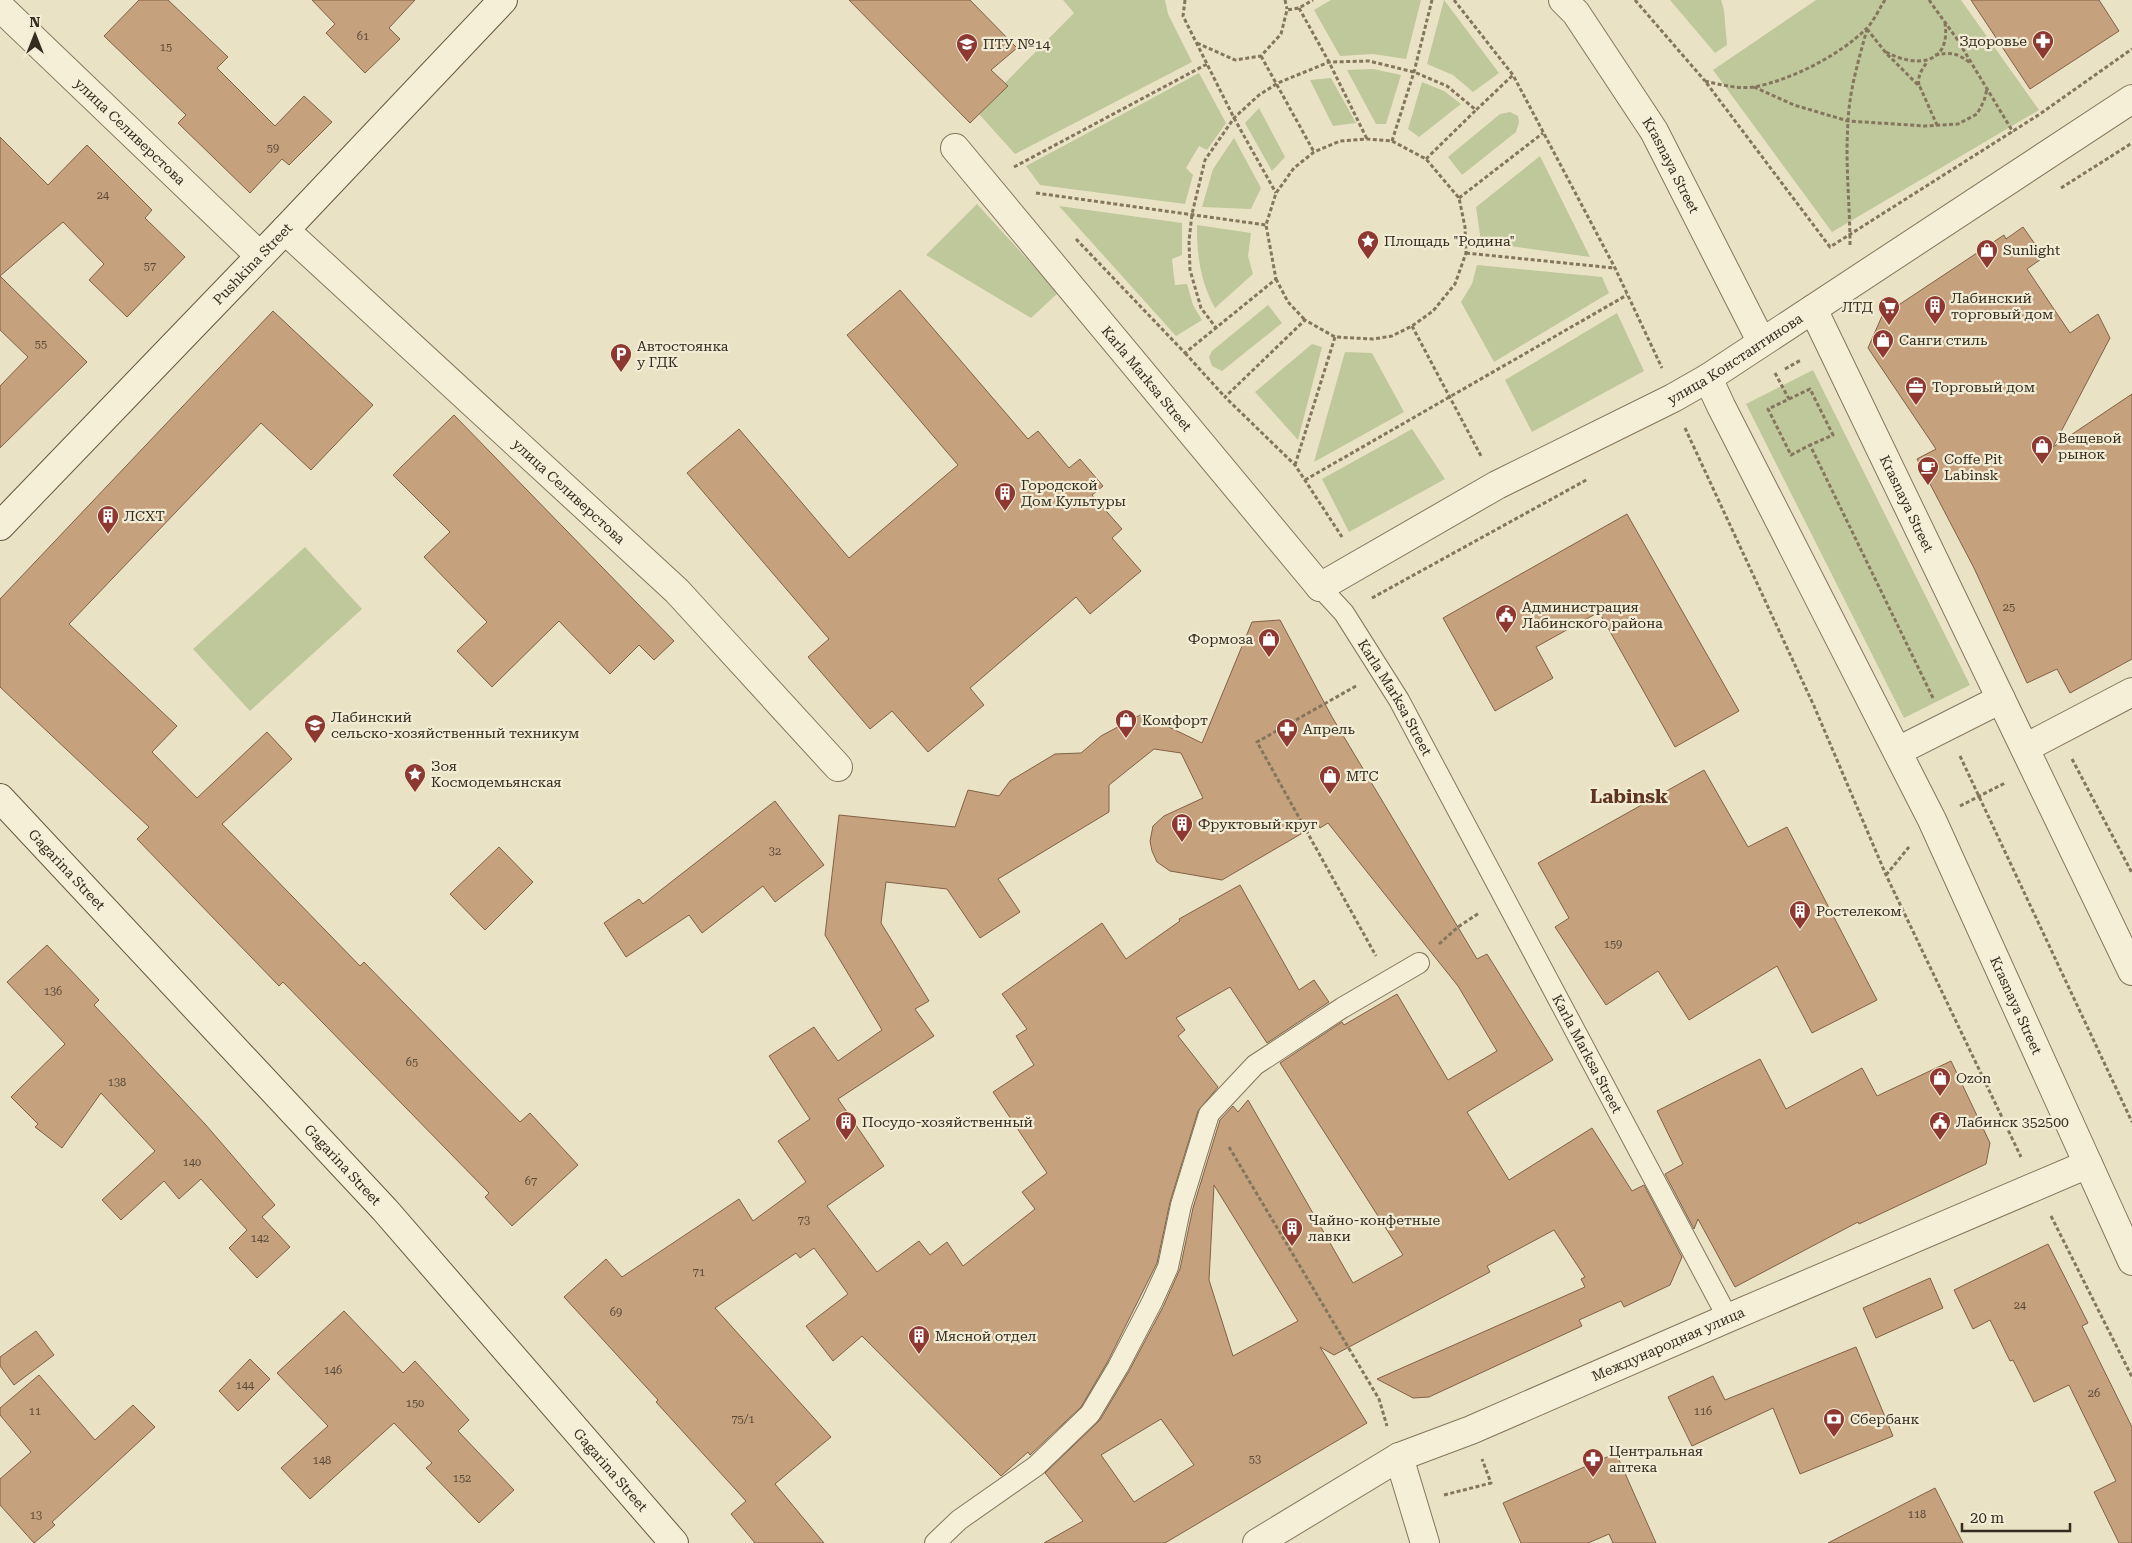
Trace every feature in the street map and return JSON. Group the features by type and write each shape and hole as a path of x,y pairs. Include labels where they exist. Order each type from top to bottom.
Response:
{"street":[{"name":"Pushkina Street","path":"0,526 286,230 503,0"},
{"name":"Krasnaya Street","path":"1563,0 1576,13 1654,131 1761,341"},
{"name":"улица Селиверстова","path":"0,7 260,256"},
{"name":"улица Константинова","path":"1320,587 1498,485 1673,398 1708,378 1761,341 1813,309 2132,99"},
{"name":"Karla Marksa Street","path":"955,148 1320,587"},
{"name":"улица Селиверстова","path":"286,230 677,591 838,767"},
{"name":"Krasnaya Street","path":"1813,309 2132,971"},
{"name":"Krasnaya Street","path":"1708,378 1725,415 1932,820 2132,1261"},
{"path":"2030,759 2132,692"},
{"path":"1898,751 2002,699"},
{"name":"Gagarina Street","path":"0,798 385,1210 674,1543"},
{"name":"Международная улица","path":"1257,1543 1399,1457 1471,1430 2088,1164"},
{"path":"1399,1457 1425,1543"}],"lane":[{"name":"Karla Marksa Street","path":"1320,587 1344,613 1399,700 1728,1318"},
{"path":"935,1543 959,1520 1036,1466 1090,1414 1118,1368 1168,1267 1181,1205 1209,1114 1255,1065 1342,1008 1419,963"}],"path":[{"path":"1185,0 1183,16 1234,118 1276,193"},
{"path":"1196,43 1234,60 1261,56 1281,34 1287,10 1286,0"},
{"path":"1287,10 1299,8 1313,0"},
{"path":"1392,141 1414,72 1432,0"},
{"path":"1454,0 1513,75 1615,268 1660,362 1673,398 1814,706 1886,875 2036,1187 2132,1376"},
{"path":"1635,0 1705,81 1830,247 2013,132 2132,49"},
{"path":"1851,284 1847,186 1848,121 1855,75 1867,28 1885,0"},
{"path":"1929,0 1974,67 2032,164"},
{"path":"1299,8 1329,62 1367,139"},
{"path":"1937,125 1918,81 1921,69 1935,55 1946,39 1945,22"},
{"path":"1705,81 1727,87 1754,87 1789,77 1838,51 1867,28"},
{"path":"1867,28 1884,51 1920,87"},
{"path":"1884,51 1912,62 1927,61"},
{"path":"1935,55 1948,53 1961,55 1974,67"},
{"path":"1261,56 1278,83 1314,152"},
{"path":"1217,329 1201,308 1190,270 1189,241 1192,214 1205,160 1234,118 1259,95 1278,83 1329,62 1369,61 1414,72 1447,86 1476,110"},
{"path":"1018,174 1013,168 1207,64"},
{"path":"1426,159 1513,75"},
{"path":"1754,87 1794,105 1848,121 1937,125 1958,124 1977,114 1987,89"},
{"path":"1459,198 1543,134"},
{"path":"1367,139 1392,141 1426,159 1459,198 1465,228 1466,253 1455,284 1433,311 1412,326 1392,336 1374,340 1335,337 1305,320 1288,302 1276,279 1266,225 1276,193 1294,168 1314,152 1340,141 1367,139"},
{"path":"1038,199 1032,192 1266,225"},
{"path":"1072,234 1225,397 1295,465 1360,564"},
{"path":"1466,253 1615,268"},
{"path":"1184,353 1217,329 1276,279"},
{"path":"1305,480 1627,295"},
{"path":"1225,397 1305,320"},
{"path":"1412,326 1448,397 1498,485"},
{"path":"1295,465 1335,337"},
{"path":"1789,399 1810,389 1834,435 1810,445"},
{"path":"1382,672 1257,742 1390,980"},
{"path":"1886,875 1932,820 2030,759"},
{"path":"1419,963 1458,927 1504,896"},
{"path":"1209,1114 1380,1399 1387,1426"},
{"path":"2016,1160 2022,1157"},
{"path":"1413,1503 1491,1483 1471,1430"}],"green space":[{"path":"1063,0 1165,0 1168,14 1192,62 1015,154 979,114 1005,83 1074,13"},
{"path":"1331,0 1421,0 1406,59 1373,54 1340,56 1314,10"},
{"path":"1444,0 1499,73 1473,92 1453,75 1427,64"},
{"path":"1670,0 1721,0 1724,10 1727,45 1715,53"},
{"path":"1816,0 1961,0 2039,110 1832,232 1713,70"},
{"path":"1373,69 1401,75 1386,124 1376,124 1347,70"},
{"path":"1199,73 1226,123 1207,150 1199,146 1186,168 1193,175 1185,204 1040,185 1026,166"},
{"path":"1331,78 1356,123 1333,126 1310,80"},
{"path":"1422,82 1444,91 1461,104 1419,137 1408,129"},
{"path":"1259,108 1285,157 1272,171 1245,123"},
{"path":"1510,112 1518,116 1519,122 1516,132 1462,175 1448,157 1500,114"},
{"path":"1234,138 1261,188 1251,209 1202,207 1213,169"},
{"path":"1540,156 1590,257 1481,242 1476,207"},
{"path":"977,204 1058,293 1031,318 926,255"},
{"path":"1059,206 1182,223 1182,255 1172,259 1175,285 1187,284 1193,305 1202,320 1176,336"},
{"path":"1197,225 1251,233 1248,256 1253,274 1215,308 1200,268"},
{"path":"1477,265 1602,277 1609,293 1494,362 1461,302 1472,284"},
{"path":"1268,305 1282,323 1222,371 1212,366 1209,357 1212,351"},
{"path":"1617,313 1644,371 1532,432 1505,380"},
{"path":"1312,344 1322,347 1298,440 1255,392"},
{"path":"1345,352 1372,353 1404,412 1314,462"},
{"path":"1813,370 1970,685 1904,718 1746,404"},
{"path":"1412,429 1445,479 1349,532 1322,479"},
{"path":"305,547 362,609 250,711 193,649"}],"building":[{"path":"139,0 168,0 228,57 217,68 275,126 304,96 332,122 289,165 282,159 250,193 178,123 186,115 104,36"},
{"path":"312,0 415,0 389,28 400,39 365,73 326,33 335,24"},
{"name":"ПТУ №14","path":"849,0 970,0 1017,48 991,70 1008,86 970,123"},
{"name":"Здоровье","path":"1971,0 2099,0 2119,31 2030,89"},
{"path":"0,137 48,185 87,145 152,210 145,218 185,257 127,317 89,280 104,264 63,222 0,276"},
{"path":"2023,227 2044,257 2027,269 2070,333 2098,314 2110,338 2053,447 2132,394 2132,659 2070,693 2057,669 2027,683 1974,568 1917,459 1936,449 1868,348 1882,316 2004,235 2006,239"},
{"path":"0,276 87,362 0,448 0,386 28,357 0,330"},
{"name":"Городской Дом Культуры","path":"900,290 1028,439 1038,431 1069,468 1080,459 1103,486 1092,495 1122,529 1112,538 1141,571 1090,614 1076,597 970,688 984,705 928,752 892,711 870,729 808,657 829,639 687,473 739,429 849,558 958,465 847,335"},
{"path":"273,311 373,405 311,470 261,423 69,624 177,726 152,752 197,798 267,732 292,759 222,824 360,966 364,962 520,1122 530,1113 578,1165 512,1226 485,1197 489,1193 283,982 279,986 137,839 149,827 0,687 0,599"},
{"path":"454,415 674,641 654,660 639,645 610,674 559,621 492,687 457,651 487,622 424,557 450,532 393,475"},
{"name":"Администрация Лабинского района","path":"1627,514 1739,711 1675,747 1599,612 1536,647 1553,678 1495,711 1443,618"},
{"path":"1280,620 1332,717 1477,959 1487,954 1553,1060 1467,1112 1509,1180 1592,1128 1632,1191 1644,1185 1682,1257 1670,1285 1624,1307 1621,1301 1579,1320 1582,1326 1429,1397 1413,1398 1377,1379 1585,1287 1581,1279 1585,1277 1554,1230 1487,1266 1490,1272 1334,1355 1320,1347 1367,1423 1165,1543 1044,1543 1083,1521 1045,1473 1100,1420 1128,1373 1163,1307 1180,1269 1193,1208 1220,1120 1233,1106 1238,1112 1248,1100 1353,1283 1403,1255 1280,1063 1342,1022 1344,1025 1397,994 1448,1080 1497,1051 1458,986 1328,823 1320,828 1318,824 1222,880 1170,871 1157,862 1150,841 1153,826 1164,816 1203,798 1181,753 1154,749 1109,785 1109,812 998,879 1020,912 980,938 947,889 886,882 881,923 929,1001 915,1009 934,1036 838,1099 884,1166 827,1206 877,1272 919,1241 930,1255 947,1242 963,1266 1035,1209 1022,1192 1047,1173 993,1092 1034,1065 1016,1036 1027,1029 1002,994 1102,923 1126,959 1180,921 1179,919 1240,885 1299,990 1314,980 1329,1002 1267,1043 1230,987 1176,1018 1185,1030 1178,1036 1218,1087 1198,1111 1170,1202 1157,1263 1108,1361 1081,1407 1030,1455 1028,1452 1001,1476 862,1336 833,1361 806,1326 848,1294 814,1248 800,1258 796,1253 715,1308 831,1437 775,1484 824,1543 755,1543 731,1514 746,1501 656,1402 658,1400 564,1297 606,1259 622,1277 739,1199 753,1221 806,1182 778,1141 810,1119 769,1056 814,1027 838,1061 882,1030 825,935 839,815 955,827 968,790 999,796 1010,781 1055,754 1081,753 1101,736 1142,714 1202,743 1252,622","holes":["1214,1185 1298,1321 1233,1356 1209,1280","1161,1419 1194,1465 1134,1502 1101,1455"]},
{"path":"1704,770 1748,847 1787,827 1877,1000 1812,1033 1777,966 1689,1020 1658,971 1606,1005 1555,927 1569,918 1538,863"},
{"path":"775,801 824,865 775,902 763,886 702,933 689,915 626,957 604,923 639,899 643,904"},
{"path":"499,847 533,882 485,930 450,894"},
{"path":"47,945 99,1000 94,1005 205,1124 275,1205 262,1217 290,1247 257,1278 229,1248 247,1230 201,1179 179,1199 164,1181 121,1220 102,1200 155,1151 101,1093 62,1148 35,1127 38,1124 11,1097 65,1044 7,982"},
{"path":"1760,1059 1786,1109 1862,1068 1877,1096 1951,1061 1990,1143 1986,1164 1859,1224 1858,1222 1735,1287 1698,1219 1694,1229 1665,1174 1683,1164 1657,1111"},
{"path":"2048,1244 2088,1323 2082,1326 2132,1427 2132,1543 2119,1543 2094,1492 2116,1481 2069,1385 2034,1402 2013,1360 2010,1361 1990,1320 1973,1329 1954,1290"},
{"path":"1930,1278 1943,1308 1876,1338 1863,1308"},
{"path":"344,1311 403,1373 415,1361 469,1420 458,1431 514,1490 479,1523 426,1468 432,1463 394,1423 310,1499 281,1468 328,1426 277,1373"},
{"path":"36,1331 54,1355 14,1385 0,1366 0,1357"},
{"path":"1856,1347 1893,1436 1800,1474 1773,1408 1692,1446 1668,1397 1713,1376 1725,1400"},
{"path":"250,1359 270,1379 238,1411 219,1391"},
{"path":"39,1375 95,1440 133,1405 155,1427 52,1522 55,1525 34,1543 0,1505 0,1479 31,1452 0,1415 0,1408"},
{"name":"Центральная аптека","path":"1616,1453 1656,1543 1613,1543 1609,1534 1588,1543 1521,1543 1503,1503"},
{"path":"1935,1488 1963,1543 1828,1543"}],"place":[{"name":"Здоровье","path":"2043,60"},
{"name":"ПТУ №14","path":"967,63"},
{"name":"Площадь \"Родина\"","path":"1368,260"},
{"name":"Sunlight","path":"1987,269"},
{"name":"Лабинский торговый дом","path":"1935,325"},
{"name":"ЛТД","path":"1889,326"},
{"name":"Санги стиль","path":"1883,359"},
{"name":"Автостоянка у ГДК","path":"621,373"},
{"name":"Торговый дом","path":"1916,406"},
{"name":"Вещевой рынок","path":"2042,465"},
{"name":"Coffe Pit Labinsk","path":"1928,486"},
{"name":"Городской Дом Культуры","path":"1005,512"},
{"name":"ЛСХТ","path":"108,535"},
{"name":"Администрация Лабинского района","path":"1506,634"},
{"name":"Формоза","path":"1269,658"},
{"name":"Комфорт","path":"1126,739"},
{"name":"Лабинский сельско-хозяйственный техникум","path":"315,744"},
{"name":"Апрель","path":"1287,748"},
{"name":"Зоя Космодемьянская","path":"415,793"},
{"name":"МТС","path":"1330,795"},
{"name":"Фруктовый круг","path":"1182,843"},
{"name":"Ростелеком","path":"1800,930"},
{"name":"Ozon","path":"1940,1097"},
{"name":"Посудо-хозяйственный","path":"846,1141"},
{"name":"Лабинск 352500","path":"1940,1141"},
{"name":"Чайно-конфетные лавки","path":"1292,1247"},
{"name":"Мясной отдел","path":"919,1355"},
{"name":"Сбербанк","path":"1834,1438"},
{"name":"Центральная аптека","path":"1593,1478"}],"district":[{"name":"Labinsk","path":"1629,796"}]}
